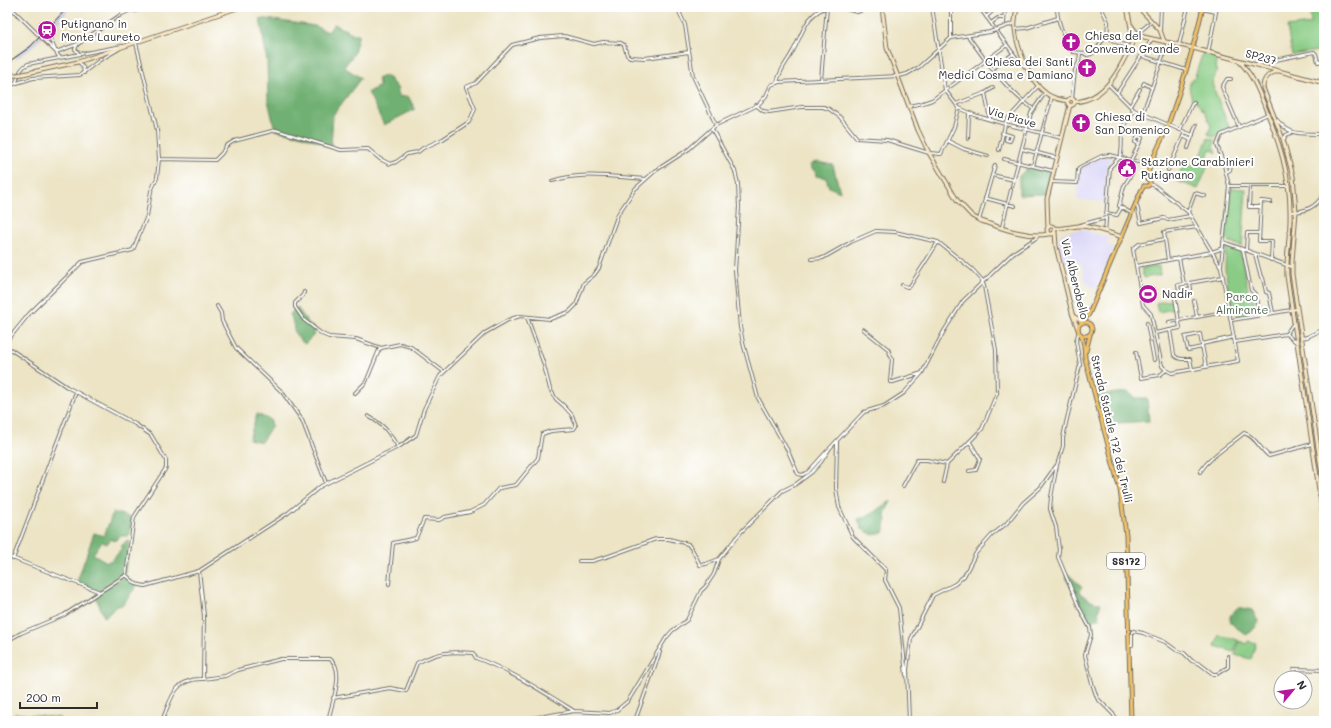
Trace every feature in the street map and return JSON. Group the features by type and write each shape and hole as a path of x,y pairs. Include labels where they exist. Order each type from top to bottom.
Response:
{"main road":[{"path":"7,76 78,62 240,7"},
{"path":"882,7 887,48 909,106 929,153 958,200 972,216 979,220 1002,227 1039,235 1050,234 1054,229"},
{"path":"1017,7 1015,29 1017,40 1027,69 1038,86 1045,93 1052,97 1068,101 1070,105 1047,199 1047,229 1056,246"},
{"path":"1127,7 1132,37 1134,39"},
{"path":"1138,7 1160,30 1166,42"},
{"path":"1086,336 1079,332 1083,322 1089,314 1131,213 1144,186 1143,182 1147,179 1151,165 1168,125 1193,48 1203,8"},
{"path":"1131,25 1138,34"},
{"path":"1132,33 1138,34"},
{"path":"1070,105 1089,98 1109,85 1138,34"},
{"name":"SP237","path":"1138,34 1144,37 1193,48 1324,83"},
{"path":"1238,60 1250,73 1268,114 1282,155 1288,186 1290,212 1287,266 1292,310 1324,523"},
{"path":"1268,68 1263,88 1288,154 1294,186 1296,212 1292,267 1301,338 1324,488"},
{"path":"1266,77 1277,71"},
{"path":"1258,89 1263,88"},
{"path":"1068,101 1072,98 1075,102"},
{"path":"1144,186 1148,186 1150,184 1149,180 1147,179"},
{"name":"Via Alberobello","path":"1048,214 1054,229 1056,246 1072,312 1079,332"},
{"path":"1039,235 1047,229 1063,229 1079,226 1122,237"},
{"path":"1072,312 1077,319 1090,325"},
{"path":"1085,358 1092,329 1089,314"},
{"name":"Strada Statale 172 dei Trulli","path":"1079,332 1084,345 1085,358 1120,490 1126,535 1131,721"},
{"path":"1082,339 1090,334"}],"street":[{"path":"10,7 56,52"},
{"path":"122,14 127,7 131,10"},
{"path":"56,52 78,44 122,14 131,10 136,11 141,7"},
{"path":"677,7 685,25 693,76 716,125"},
{"path":"776,83 781,69 792,53 806,23 816,12 828,7 821,80"},
{"path":"838,7 857,12 871,7"},
{"path":"756,105 769,112 802,107 829,109 840,117 857,138 887,140 929,153 941,154 954,127 959,108 946,90 938,50 932,7"},
{"path":"951,7 951,38"},
{"path":"979,7 1013,54 1027,69"},
{"path":"986,17 997,7"},
{"path":"1004,24 1005,7"},
{"path":"1057,7 1058,18 1067,41 1074,52 1086,55 1093,54 1097,50 1100,42 1107,36 1108,22 1102,7"},
{"path":"1160,7 1160,30"},
{"path":"1179,45 1188,7"},
{"path":"1194,7 1216,12"},
{"path":"1208,53 1217,7"},
{"path":"991,23 998,18 1004,18"},
{"path":"1015,29 1026,28 1058,18"},
{"path":"1138,34 1152,21"},
{"path":"126,575 136,584 145,586 199,571 288,513 326,483 398,447 416,435 429,398 436,383 444,372 490,329 508,320 520,316 550,319 567,314 574,308 584,283 594,275 599,268 618,214 635,189 655,171 690,148 716,125 756,105 766,96 772,85 776,83 898,76 907,74 919,67 951,38 997,30 1015,23"},
{"path":"49,36 59,57"},
{"path":"159,160 215,160 226,146 234,141 276,130 341,150 368,149 380,159 390,164 396,162 407,154 418,152 423,148 443,139 470,122 475,109 466,87 476,83 512,45 540,38 564,36 594,44 603,42 621,43 624,45 627,55 630,57 645,58 690,52"},
{"path":"968,36 992,69 1023,101 1033,109"},
{"path":"1107,36 1130,47"},
{"path":"1117,93 1152,39"},
{"path":"1142,115 1161,62 1166,42"},
{"path":"7,341 29,314 82,262 132,250 147,216 151,192 157,178 159,160 157,130 136,43"},
{"path":"78,44 75,50 79,54"},
{"path":"909,106 923,104 932,100 1007,45"},
{"path":"16,82 23,66 28,64 59,57 127,46"},
{"path":"7,86 33,78 77,76 84,73 100,60 120,48"},
{"path":"1254,65 1288,59 1314,52 1318,62 1324,61"},
{"path":"1072,98 1075,70 1079,62 1080,53"},
{"path":"992,69 1013,54"},
{"path":"1142,56 1186,70"},
{"path":"78,62 83,67 84,73"},
{"path":"1268,68 1268,64 1271,62"},
{"path":"1231,79 1227,79 1222,87 1239,127"},
{"path":"1143,85 1144,83 1152,88"},
{"path":"1109,85 1134,110 1142,115 1193,134"},
{"path":"998,150 1006,121 1038,86"},
{"path":"956,104 986,93 993,88"},
{"path":"1130,106 1140,89"},
{"path":"986,93 990,119"},
{"path":"1012,186 1026,130 1033,109 1045,93"},
{"path":"1033,166 1052,97"},
{"path":"1180,130 1192,104 1194,103"},
{"name":"Via Piave","path":"959,108 969,113 1005,124 1062,138"},
{"path":"1105,232 1110,167 1120,157 1122,152 1122,130 1126,121 1134,110"},
{"path":"968,139 969,113"},
{"path":"1165,239 1139,244 1133,250 1144,305 1151,314 1162,366 1172,373 1238,361 1232,320 1221,266 1229,186 1217,144 1221,135 1268,114"},
{"path":"1275,118 1286,130 1292,133"},
{"path":"1188,148 1196,125"},
{"path":"712,129 735,171 738,184 739,207 735,270 743,343 758,398 800,475 805,475 824,452 838,442 864,412 884,406 904,392 922,373 944,331 963,301 1013,252 1039,235"},
{"path":"1168,170 1185,132"},
{"path":"1002,133 1007,135"},
{"path":"1283,140 1286,135 1292,133 1319,134 1323,139 1324,176"},
{"path":"1183,136 1190,140"},
{"path":"948,141 964,149 988,156"},
{"path":"1131,160 1139,144"},
{"path":"1022,149 1057,158"},
{"path":"1282,155 1288,154"},
{"path":"1050,182 1077,183 1078,170 1082,165 1102,156 1109,155 1120,157 1151,165"},
{"path":"1004,159 1053,171"},
{"path":"1222,160 1229,160 1231,164 1230,170 1226,172"},
{"path":"979,220 995,165"},
{"path":"1131,213 1119,206 1119,203 1124,186 1132,173"},
{"path":"992,175 1014,180"},
{"path":"552,181 570,176 646,179"},
{"path":"1150,184 1188,212 1221,266"},
{"path":"1229,186 1288,186"},
{"path":"1250,186 1249,207 1260,208"},
{"path":"1002,227 1011,190"},
{"path":"1188,212 1195,193 1205,196"},
{"path":"1290,212 1296,212 1314,207 1324,194"},
{"path":"985,198 1015,206"},
{"path":"1271,202 1261,201 1259,233 1259,241 1272,241 1271,260"},
{"path":"1135,204 1138,206 1141,222 1164,218 1168,220 1190,216"},
{"path":"1106,213 1117,215 1122,208"},
{"path":"1079,226 1106,218"},
{"path":"1168,260 1164,232 1197,227"},
{"path":"811,259 823,258 851,242 876,231 895,232 938,242 972,269 983,281 996,350 997,393 982,429 947,464 943,482"},
{"path":"1259,233 1247,233 1244,250 1251,290 1255,294 1260,316"},
{"path":"902,285 907,287 910,286 938,242"},
{"path":"1223,242 1292,267"},
{"path":"1136,266 1212,252 1223,248"},
{"path":"1255,254 1266,292 1269,293 1272,313"},
{"path":"1179,258 1184,284"},
{"path":"1190,283 1191,289 1179,291 1178,285 1223,277"},
{"path":"304,292 295,303 295,307 312,328 322,334 329,337 356,339 382,348 400,344 411,347 444,372"},
{"path":"1155,333 1180,328 1175,298"},
{"path":"1194,301 1197,317"},
{"path":"217,306 221,313 222,322 236,348 282,392 302,420 326,483"},
{"path":"1232,320 1297,309"},
{"path":"1169,322 1230,311"},
{"path":"389,584 393,543 416,538 424,519 439,520 445,517 470,512 484,505 499,488 516,485 538,458 542,434 551,431 574,429 576,426 572,414 556,399 550,389 543,362 527,316"},
{"path":"1147,323 1154,360"},
{"path":"1286,334 1294,323"},
{"path":"863,328 888,349 892,359 890,382 922,373"},
{"path":"1301,338 1324,329"},
{"path":"1170,330 1174,355 1179,359 1190,359 1192,369"},
{"path":"1079,332 1076,337 1080,365 1064,431 1063,446 1057,465 1050,509 1056,527 1058,557 1073,594 1090,628 1091,635 1085,655 1091,680 1098,698 1113,714 1117,721"},
{"path":"1202,348 1188,350 1185,337 1200,334 1206,367"},
{"path":"1235,342 1286,334 1297,342"},
{"path":"1202,344 1234,337"},
{"path":"1078,345 1078,341 1082,339"},
{"path":"7,347 76,392 135,424 151,435 166,460 166,468 134,517 126,575 64,616 21,633 7,642"},
{"path":"355,393 366,382 379,350 382,348"},
{"path":"1152,351 1158,350"},
{"path":"1136,352 1141,378 1160,375 1166,370"},
{"path":"14,559 76,392"},
{"path":"368,416 382,424 388,430 398,447"},
{"path":"1309,422 1314,421"},
{"path":"1200,472 1210,458 1232,444 1244,433 1254,440 1269,456 1312,444"},
{"path":"838,442 836,488 839,507 853,537 886,570 885,580 899,608 909,721"},
{"path":"969,471 976,470 980,459 970,442"},
{"path":"525,721 533,718 574,711 610,713 623,706 628,701 672,632 687,620 701,591 714,574 719,559 741,532 782,491 796,484 822,462 830,448"},
{"path":"903,486 917,460 927,460 947,464"},
{"path":"907,686 907,669 911,639 933,595 954,584 964,576 976,553 992,535 1006,524 1023,503 1040,488 1057,465"},
{"path":"579,561 592,561 610,556 656,539 669,539 688,544 700,565 719,559"},
{"path":"7,556 100,592"},
{"path":"199,571 204,616 203,679"},
{"path":"1129,645 1132,645 1133,631 1143,633 1165,642 1176,650 1184,653 1192,661 1200,664 1213,674 1217,674 1228,667 1228,656"},
{"path":"636,718 662,646"},
{"path":"333,698 390,688 406,691 417,662 433,655 454,651 473,653 476,658 514,674 574,711"},
{"path":"162,721 177,688 185,681 225,676 238,670 281,659 330,659 336,666 338,683 328,721"},
{"path":"1294,670 1324,670"},
{"path":"636,718 658,721"}],"shaded area":[{"path":"66,7 71,7 53,27 46,38 42,37 29,50 16,59 14,57 38,37"},
{"path":"1102,157 1108,157 1111,160 1107,166 1106,202 1077,200 1079,170 1083,166"},
{"path":"1083,229 1109,237 1106,244 1114,247 1096,289 1085,282 1081,262 1073,263 1071,261 1063,263 1059,245 1059,238 1062,233"}],"green space":[{"path":"1324,11 1324,60 1319,61 1318,51 1292,55 1287,27 1311,24 1310,12"},
{"path":"260,18 315,26 328,32 334,24 354,34 359,34 353,55 344,67 361,78 333,115 331,146 303,136 275,130 268,100 267,61"},
{"path":"1203,52 1218,57 1217,70 1212,84 1229,127 1215,137 1208,134 1211,126 1206,114 1196,101 1192,100 1190,91 1190,82 1195,76"},
{"path":"386,75 398,89 397,90 400,97 408,96 415,109 384,125 368,92 380,86 377,79"},
{"path":"1208,138 1215,140 1214,146 1217,153 1210,149 1206,160 1209,163 1198,189 1177,181 1184,162 1197,166"},
{"path":"818,162 833,165 840,192 829,187 826,178 816,176 815,171 810,165"},
{"path":"1029,166 1050,172 1047,194 1019,195 1019,176"},
{"path":"1233,188 1246,189 1242,247 1228,241 1225,238 1229,190"},
{"name":"Parco Almirante","path":"1226,245 1240,251 1249,294 1253,296 1257,313 1241,315 1232,310 1225,269"},
{"path":"1159,266 1160,275 1144,278 1141,269"},
{"path":"1172,300 1174,309 1158,312 1156,303"},
{"path":"297,307 308,323 316,330 313,336 305,344 294,331 290,314"},
{"path":"1128,392 1135,398 1147,398 1149,421 1103,424 1096,395"},
{"path":"257,414 270,420 272,425 261,442 249,439"},
{"path":"891,501 885,514 886,522 883,533 873,535 862,529 858,519 866,517"},
{"path":"113,512 132,518 129,536 121,536 114,541 111,539 106,544 102,541 93,554 107,562 112,560 122,549 122,545 127,540 129,541 125,573 99,591 77,582 94,533 104,536"},
{"path":"1068,574 1082,587 1079,592 1092,601 1101,603 1098,612 1100,619 1095,619 1091,623 1088,622 1065,575"},
{"path":"123,578 137,585 123,605 115,607 107,616 104,617 95,595"},
{"path":"1237,608 1252,610 1259,623 1246,635 1233,625 1230,620 1230,616"},
{"path":"1219,635 1238,640 1234,652 1215,646"},
{"path":"1239,641 1247,644 1248,641 1256,643 1251,659 1235,655"},
{"path":"15,713 60,718 57,721 13,721"}],"railway":[{"path":"7,63 30,47 68,7"}],"place":[{"name":"Putignano in Monte Laureto","path":"47,30"},
{"name":"Chiesa del Convento Grande","path":"1071,42"},
{"name":"Chiesa dei Santi Medici Cosma e Damiano","path":"1087,68"},
{"name":"Chiesa di San Domenico","path":"1081,123"},
{"name":"Stazione Carabinieri Putignano","path":"1127,168"},
{"name":"Nadir","path":"1148,294"}]}
